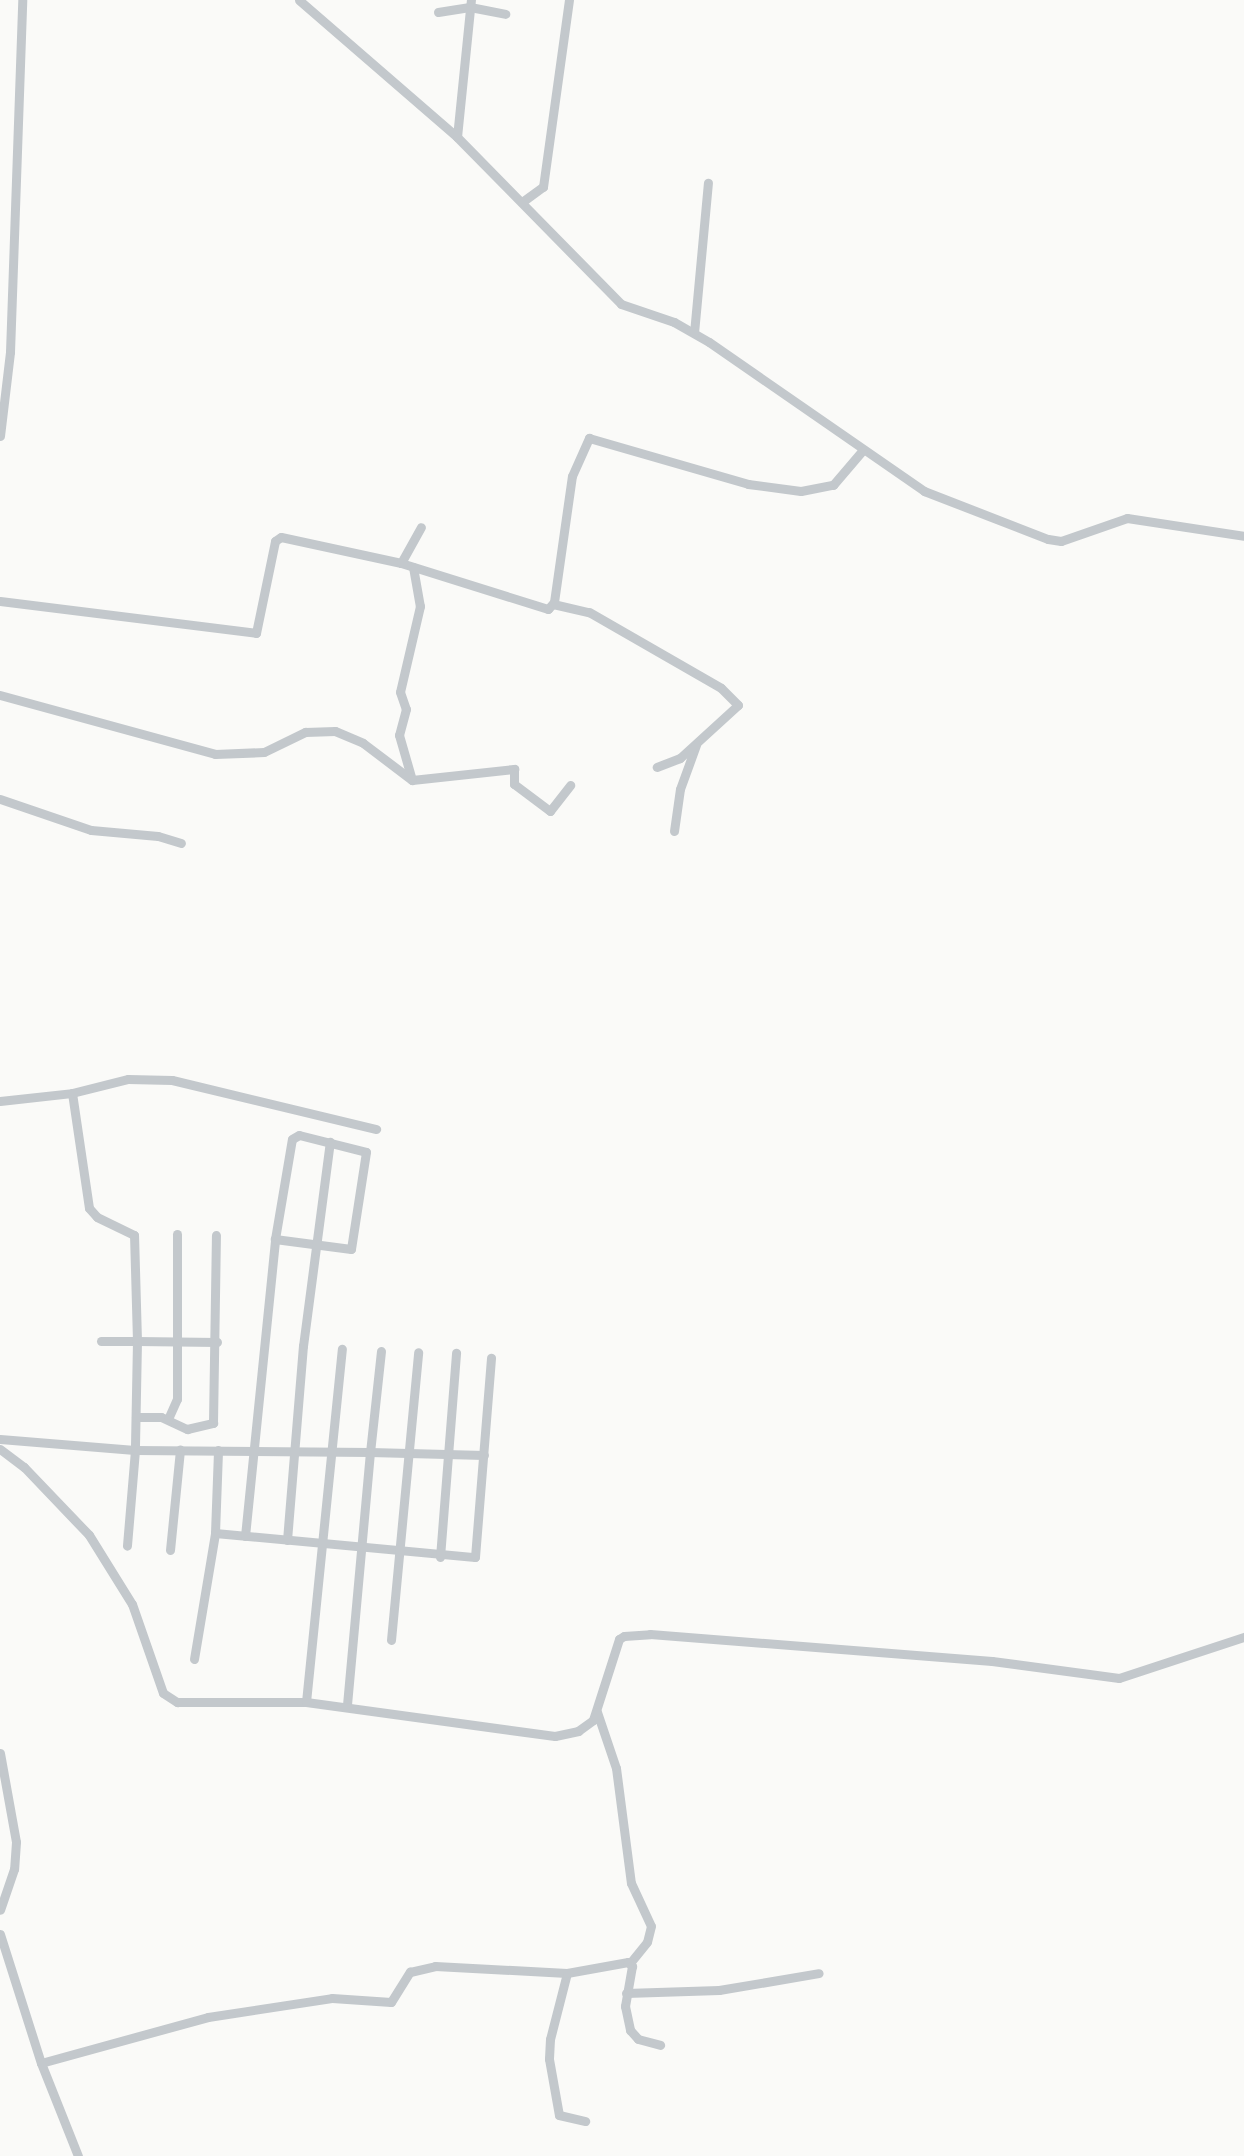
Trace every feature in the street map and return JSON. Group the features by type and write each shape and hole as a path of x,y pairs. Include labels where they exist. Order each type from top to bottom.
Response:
{"street":[{"path":"0,436 22,0"},
{"path":"298,0 456,138 621,304 694,333 924,491 1062,541 1127,518 1244,536"},
{"path":"522,202 543,186 568,0"},
{"path":"456,138 471,4"},
{"path":"438,12 471,4 505,14"},
{"path":"694,333 708,183"},
{"path":"553,604 564,511 583,443 589,438 748,484 801,491 833,485 862,450"},
{"path":"400,563 421,527"},
{"path":"0,601 252,634 258,631 277,538 400,563 542,608 553,604 589,612 728,692 738,705 734,712 677,760 657,767"},
{"path":"412,780 399,735 406,709 400,692 420,606 413,567"},
{"path":"0,695 215,754 264,752 305,732 335,731 363,743 412,780 514,769 514,784 550,811 570,785"},
{"path":"674,831 680,789 696,745"},
{"path":"0,798 91,830 158,836 181,843"},
{"path":"0,1100 72,1093 128,1079 172,1080 376,1129"},
{"path":"72,1093 89,1208 97,1217 134,1234 136,1450 127,1546"},
{"path":"245,1536 275,1239 293,1137 363,1150 368,1157 351,1249 275,1239"},
{"path":"287,1540 292,1449 314,1245 330,1142"},
{"path":"168,1419 177,1399 177,1234"},
{"path":"136,1418 168,1419 187,1428 212,1422 218,1342 216,1236"},
{"path":"101,1341 218,1342"},
{"path":"306,1702 342,1349"},
{"path":"347,1707 381,1351"},
{"path":"391,1640 418,1352"},
{"path":"440,1557 456,1353"},
{"path":"215,1533 402,1554 475,1557 491,1358"},
{"path":"0,1438 136,1450 253,1448 484,1455"},
{"path":"0,1449 24,1467 90,1535 132,1604 162,1693 169,1699 306,1702 555,1736 589,1726 619,1639 637,1634 992,1661 1118,1678 1244,1637"},
{"path":"170,1550 180,1449"},
{"path":"194,1658 215,1533 218,1450"},
{"path":"597,1712 616,1768 631,1883 652,1926 648,1942 630,1963 626,1993 633,2035 660,2044"},
{"path":"0,1753 16,1842 14,1869 0,1910"},
{"path":"0,1934 40,2063 78,2156"},
{"path":"40,2063 208,2016 332,1998 391,2002 408,1974 419,1968 568,1973 630,1963"},
{"path":"568,1973 550,2038 549,2058 558,2111 563,2118 585,2122"},
{"path":"626,1993 719,1990 819,1973"}]}
